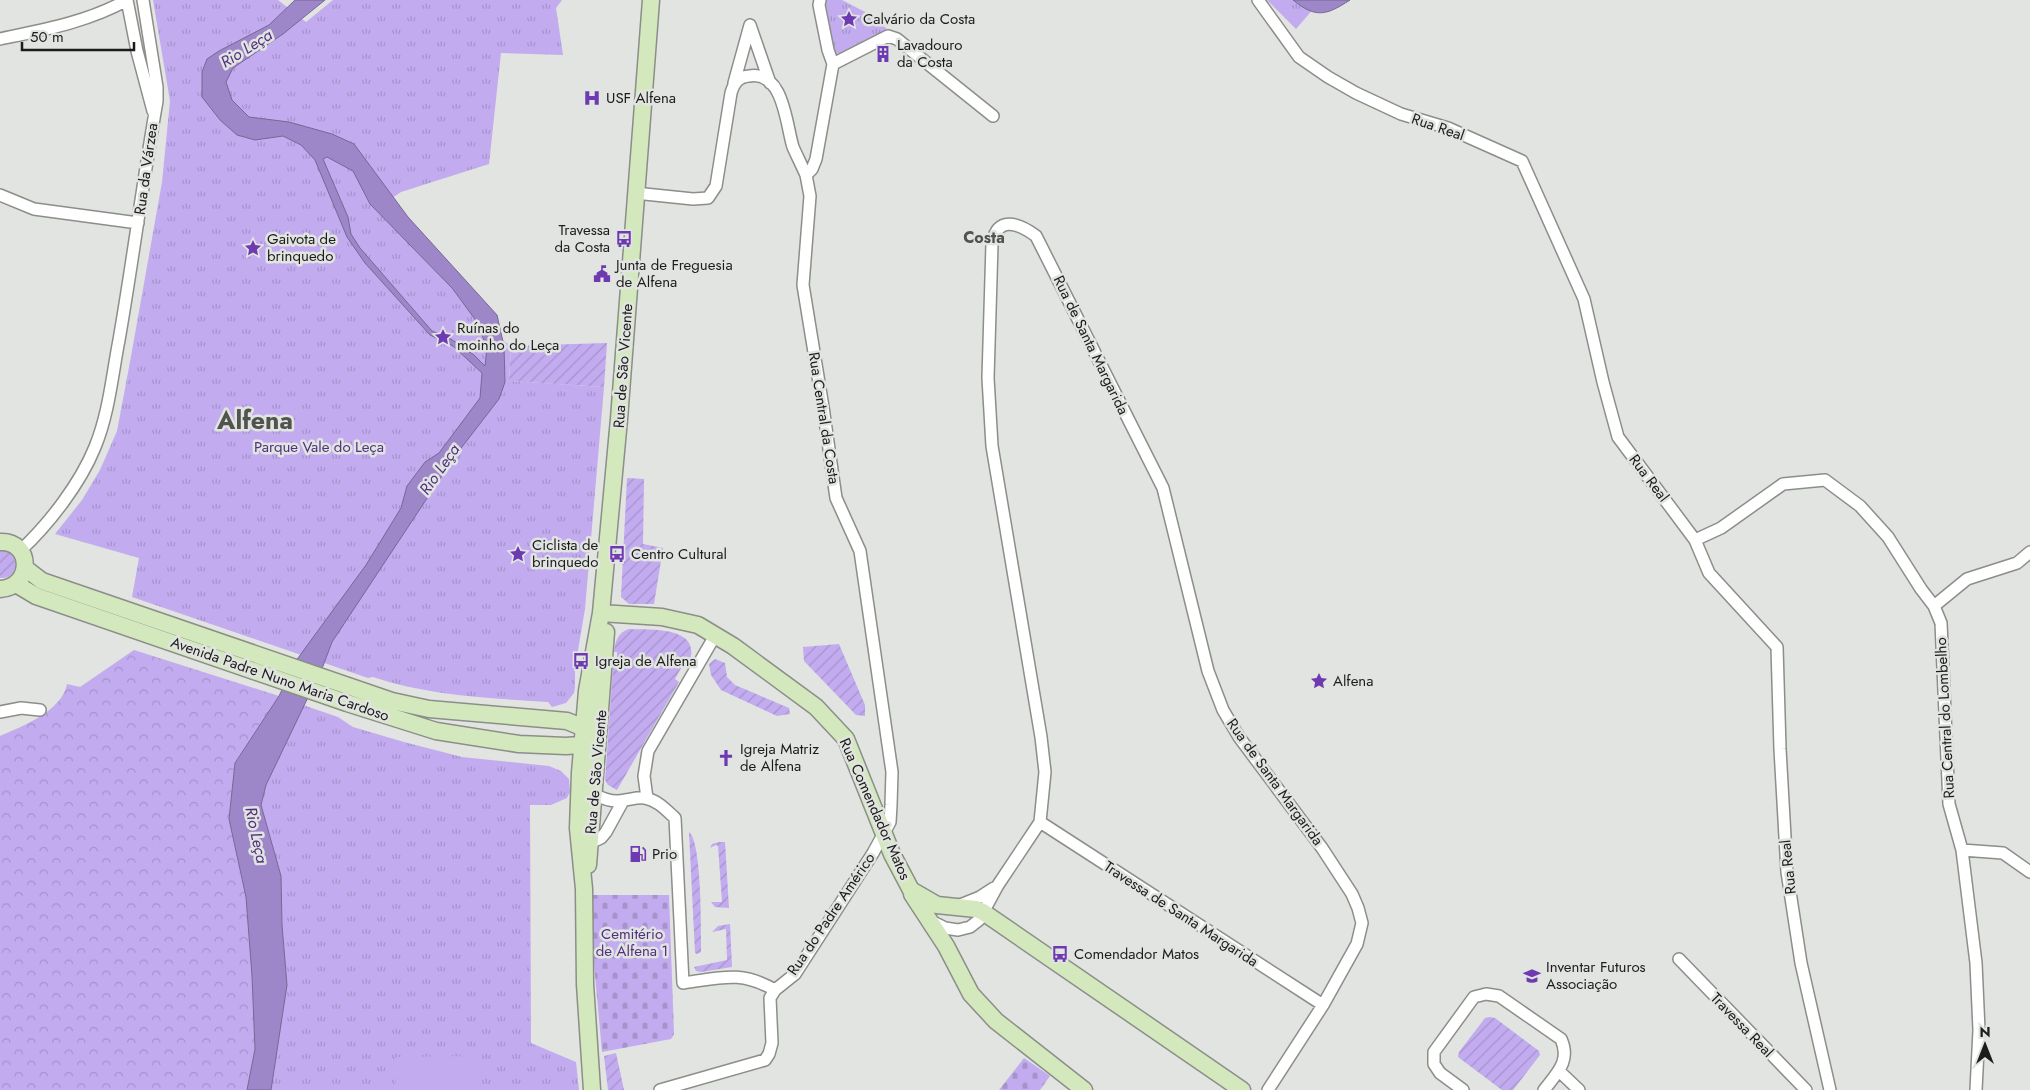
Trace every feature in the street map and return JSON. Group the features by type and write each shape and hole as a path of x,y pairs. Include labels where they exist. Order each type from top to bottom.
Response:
{"street":[{"path":"0,39 72,22 104,11 127,0"},
{"name":"Rua da Várzea","path":"127,0 136,51 154,115"},
{"name":"Rua da Várzea","path":"20,551 36,537 79,480 95,447 105,415 138,224 157,87 143,0"},
{"name":"Rua de São Vicente","path":"584,889 594,792 586,699 601,613 619,419 651,0"},
{"path":"734,83 742,77 759,76 770,83 778,92 782,99 793,146 806,175 812,169 816,159 834,64 828,50 819,5 820,0"},
{"name":"Rua Real","path":"1258,0 1299,57 1328,77 1356,93 1401,114 1448,128 1522,161 1584,299 1602,382 1618,437 1695,540 1709,573 1777,647 1780,749 1787,872 1801,963 1830,1090"},
{"path":"635,193 708,198 716,186 731,93 750,25 770,83"},
{"path":"834,64 888,36 897,39 993,116"},
{"name":"Rua Central da Costa","path":"806,175 810,196 803,285 836,498 860,551 892,772 890,822 883,833"},
{"path":"0,195 34,208 138,224"},
{"name":"Rua de Santa Margarida","path":"998,885 954,913 946,928 958,930 970,927 979,920 998,885 1040,822 1045,772 1041,737 992,446 988,378 992,244 994,233 1003,226 1014,224 1026,228 1036,236 1163,488 1208,671 1223,710 1240,737 1322,848 1352,894 1358,908 1362,923 1357,944 1323,1005 1268,1090"},
{"name":"Rua Central do Lombelho","path":"1695,540 1721,528 1783,484 1825,480 1860,506 1888,537 1934,606 1941,623 1949,804 1962,850 1976,962 1979,1030 1976,1090"},
{"path":"0,542 13,545 20,551 24,559 25,568 22,577 16,584 0,589"},
{"path":"1934,606 1967,579 2017,563 2030,552"},
{"name":"Avenida Padre Nuno Maria Cardoso","path":"25,568 42,580 256,663 350,696 436,731 560,748 568,754 580,773"},
{"name":"Avenida Padre Nuno Maria Cardoso","path":"16,584 36,596 256,663"},
{"name":"Rua de São Vicente","path":"592,1090 585,984 584,889 578,816 580,773 589,735 606,628 601,613"},
{"name":"Rua Comendador Matos","path":"601,613 662,618 698,625 716,634 816,707 846,739 883,833 911,890 922,898 942,906 965,905 984,912 1242,1090"},
{"path":"647,798 644,776 648,751 716,634"},
{"name":"Avenida Padre Nuno Maria Cardoso","path":"350,696 392,701 429,709 567,721 589,735"},
{"name":"Avenida Padre Nuno Maria Cardoso","path":"553,719 572,714 580,708 586,699"},
{"path":"0,712 21,708 40,710"},
{"path":"521,717 531,724 532,728 531,737 522,744"},
{"name":"Avenida Padre Nuno Maria Cardoso","path":"551,746 589,735"},
{"path":"594,792 610,800 623,801 636,797 647,798 660,804 675,818 683,984 734,976 752,980 775,990 770,998 772,1043 765,1060 660,1090"},
{"path":"590,843 601,838 606,832 623,801"},
{"name":"Rua de São Vicente","path":"578,816 583,821 584,840 590,843"},
{"name":"Travessa de Santa Margarida","path":"1040,822 1069,843 1323,1005"},
{"name":"Rua do Padre Américo","path":"775,990 795,974 873,853 883,833"},
{"path":"1962,850 2003,853 2030,872"},
{"path":"911,890 913,897 931,920 972,994 996,1021 1084,1090"},
{"path":"931,920 946,928 946,946"},
{"name":"Travessa Real","path":"1679,959 1806,1090"},
{"path":"1463,1090 1440,1073 1434,1064 1434,1052 1474,997 1486,994 1499,996 1561,1039 1566,1049 1565,1058 1559,1071 1544,1090"},
{"path":"1559,1071 1579,1090"}],"green space":[{"name":"Parque Vale do Leça","path":"153,0 278,0 306,22 333,0 562,0 556,8 563,55 501,53 489,164 401,192 376,209 452,288 477,322 511,346 509,381 604,387 585,609 575,668 574,693 566,703 552,707 548,702 459,695 416,688 373,677 368,678 132,597 139,558 55,534 82,500 100,470 117,431 130,362 162,182 170,101"},
{"path":"825,0 842,0 869,14 887,29 846,52 835,54"},
{"path":"1267,0 1321,0 1296,29"},
{"path":"607,343 604,387 509,381 511,346"},
{"path":"627,478 644,479 643,544 663,548 654,604 629,604 621,597"},
{"path":"0,550 7,551 14,559 15,570 7,577 0,578"},
{"path":"629,629 661,630 682,636 689,642 691,651 689,663 685,661 675,679 679,682 617,790 608,785 605,780 613,667 617,667 617,652 614,652 618,638 622,632"},
{"path":"839,644 865,705 865,716 856,715 804,661 803,647"},
{"path":"134,650 279,696 235,763 229,819 246,897 252,976 255,1049 247,1090 0,1090 0,736 50,710 64,694 67,684 80,687"},
{"path":"715,659 725,663 727,677 735,685 789,708 790,714 777,716 721,690 711,675 709,664"},
{"path":"303,705 338,717 353,727 404,742 462,757 549,766 561,771 569,779 570,792 567,798 551,805 530,805 531,1043 576,1062 579,1090 271,1090 287,985 282,925 281,876 261,805 266,785"},
{"path":"689,832 693,839 699,868 701,952 697,954 695,953"},
{"path":"725,842 729,908 715,907 711,902 722,902 718,846 710,848 712,844"},
{"name":"Cemitério de Alfena 1","path":"593,895 669,895 674,1034 671,1039 602,1052 593,953"},
{"path":"730,924 732,967 701,972 696,971 694,967 727,960 726,929 712,932 718,926"},
{"path":"1485,1018 1495,1018 1539,1051 1540,1055 1513,1090 1502,1090 1458,1057 1459,1052"},
{"path":"616,1053 624,1090 608,1090 604,1056"},
{"path":"478,1056 478,1090 396,1090 396,1057"},
{"path":"1024,1058 1050,1076 1040,1090 999,1090"}],"water":[{"name":"Rio Leça","path":"295,0 325,0 283,34 233,68 226,82 232,100 249,117 289,122 332,134 354,144 408,217 497,315 504,346 505,382 499,399 455,456 332,642 323,666 266,785 261,805 281,876 282,925 287,985 271,1090 247,1090 255,1049 246,897 229,819 235,763 279,696 298,658 366,565 401,508 407,486 425,462 439,453 480,398 482,373 453,346 430,335 365,263 347,237 315,160 301,145 283,136 255,140 237,135 220,120 202,97 202,72 207,59 269,25","holes":["327,157 353,171 370,204 452,288 477,322 487,348 485,366 474,355 451,339 432,331 360,248 351,234 348,217 323,159"]},
{"path":"1293,0 1350,0 1335,9 1321,13 1308,10"}],"place":[{"name":"Calvário da Costa","path":"849,19"},
{"name":"Lavadouro da Costa","path":"883,54"},
{"name":"USF Alfena","path":"592,98"},
{"name":"Travessa da Costa","path":"624,239"},
{"name":"Gaivota de brinquedo","path":"253,248"},
{"name":"Junta de Freguesia de Alfena","path":"602,274"},
{"name":"Ruínas do moinho do Leça","path":"443,337"},
{"name":"Ciclista de brinquedo","path":"518,554"},
{"name":"Centro Cultural","path":"617,554"},
{"name":"Igreja de Alfena","path":"581,661"},
{"name":"Alfena","path":"1319,681"},
{"name":"Igreja Matriz de Alfena","path":"726,758"},
{"name":"Prio","path":"638,854"},
{"name":"Comendador Matos","path":"1060,954"},
{"name":"Inventar Futuros Associação","path":"1532,976"}],"district":[{"name":"Costa","path":"984,237"},
{"name":"Alfena","path":"255,420"}]}
